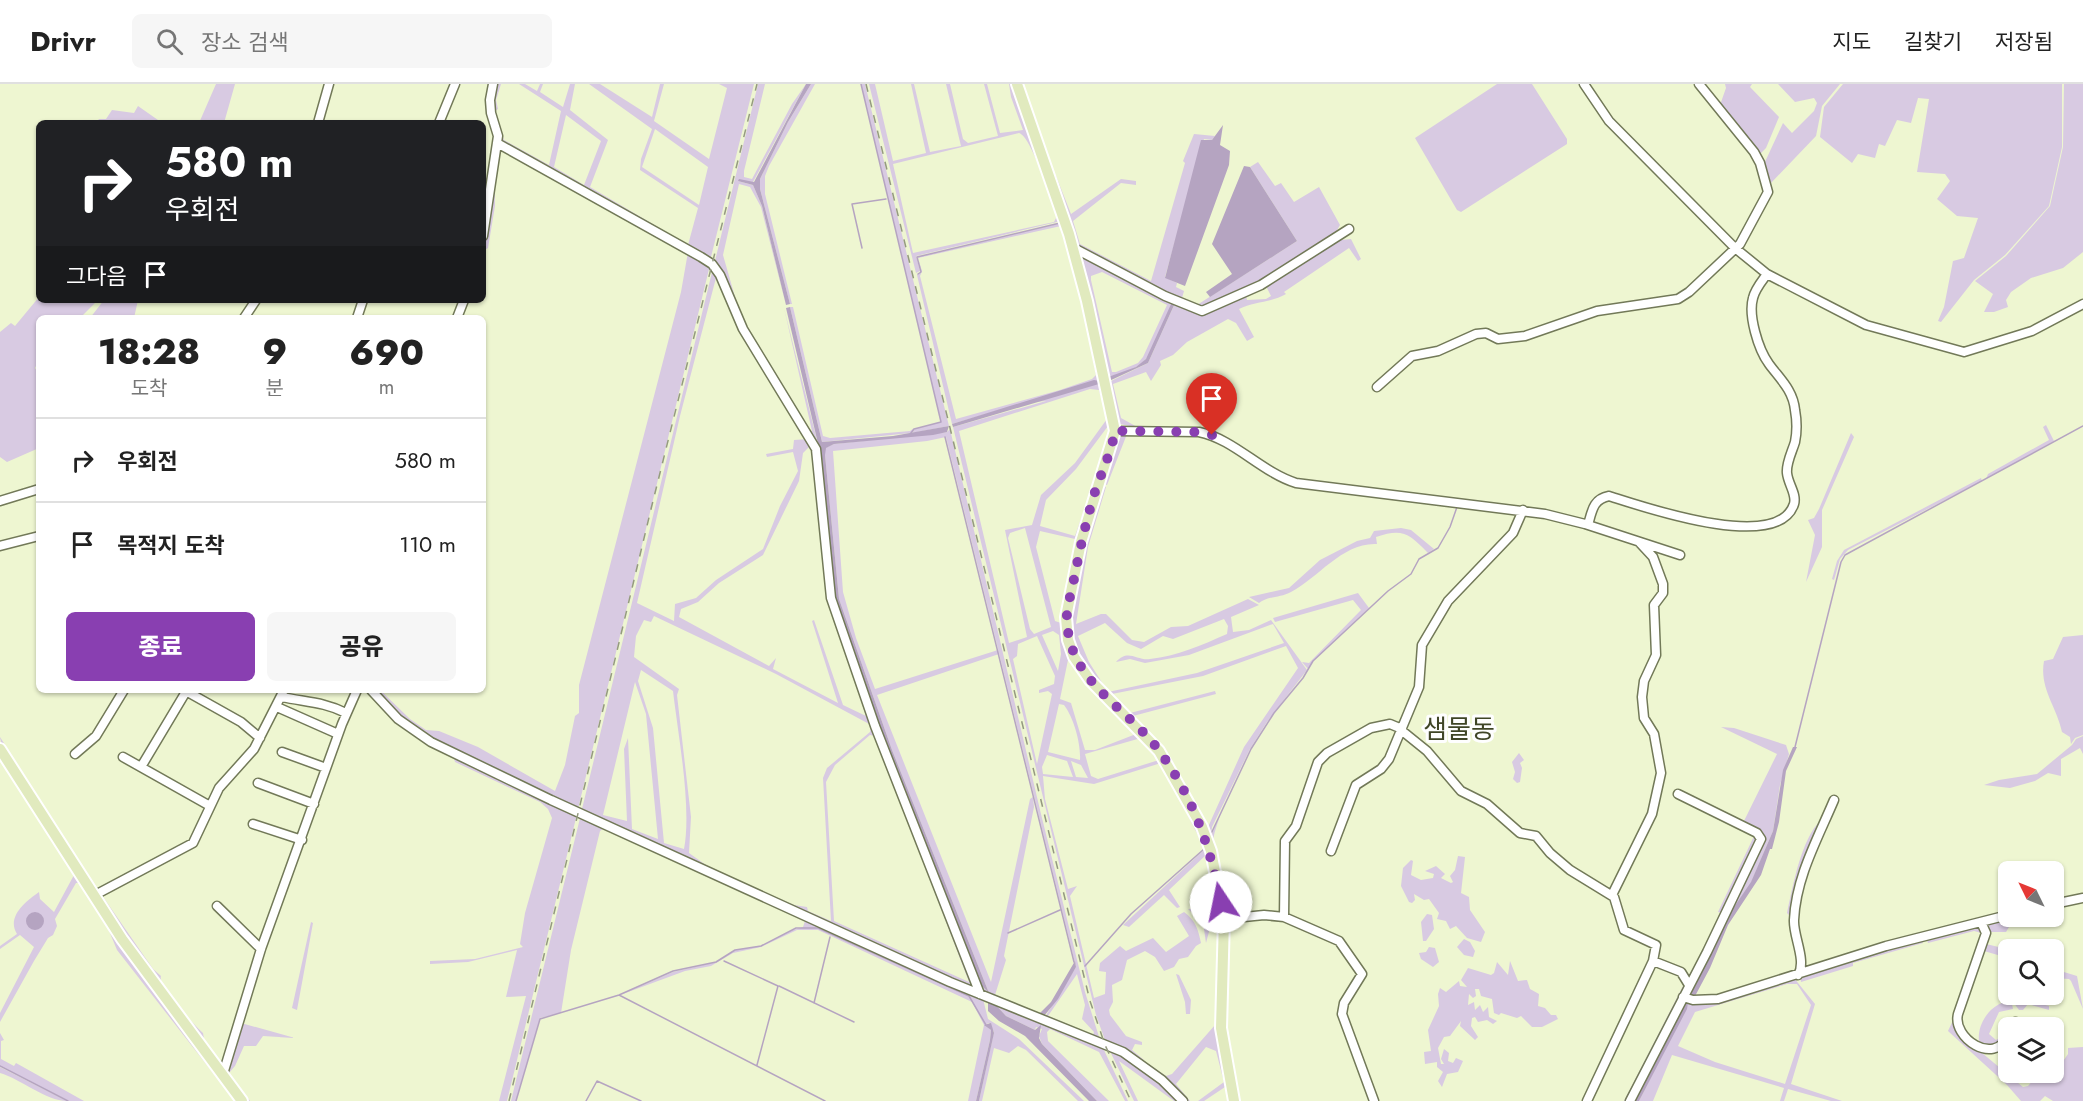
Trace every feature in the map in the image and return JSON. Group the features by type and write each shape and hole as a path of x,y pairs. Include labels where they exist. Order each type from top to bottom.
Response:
{"main road":[{"path":"1017,84 1072,247 1115,431 1081,542 1066,616 1068,640 1074,657 1090,680 1149,739 1175,775 1202,827 1211,851 1224,919 1221,1028 1234,1101"},
{"path":"0,749 122,939 242,1101"}],"street":[{"path":"319,120 329,84"},
{"path":"440,120 455,84"},
{"path":"486,216 497,143 490,106 493,84"},
{"path":"1584,84 1608,121 1735,248 1767,274 1866,325 1964,352 2032,331 2083,304"},
{"path":"1377,387 1412,356 1438,351 1476,334 1486,333 1498,339 1538,334 1597,311 1678,299 1689,292 1735,248 1748,231 1768,192 1760,163 1754,152 1699,84"},
{"path":"497,143 701,257 712,264 720,275 743,329 816,449 831,598 875,726 980,994"},
{"path":"1072,247 1166,296 1202,311 1260,285 1349,229"},
{"path":"1588,525 1595,503 1601,497 1609,496 1672,516 1718,526 1770,523 1786,516 1794,505 1795,496 1787,472 1796,440 1795,409 1786,384 1767,362 1762,351 1752,304 1753,296 1767,274"},
{"path":"1115,431 1199,432 1212,435 1269,472 1296,483 1523,510 1588,525 1680,555"},
{"path":"0,501 36,490"},
{"path":"1331,851 1356,785 1386,765 1419,687 1422,645 1448,601 1513,533 1523,510"},
{"path":"0,546 36,537"},
{"path":"1612,895 1652,814 1661,773 1654,734 1644,718 1642,697 1644,681 1656,655 1654,605 1663,593 1663,584 1653,557 1637,541"},
{"path":"75,754 96,736 122,693"},
{"path":"141,767 184,693"},
{"path":"191,693 241,722 260,738"},
{"path":"95,895 193,843 219,788 247,759 283,693 330,704 346,713"},
{"path":"223,1074 261,950 338,734 356,693"},
{"path":"374,693 398,719 431,742 550,800 980,994 1124,1052 1162,1080 1183,1101"},
{"path":"277,707 338,734"},
{"path":"1284,917 1285,841 1296,826 1318,762 1327,753 1371,728 1390,724 1401,729 1427,751 1461,791 1487,804 1520,833 1536,836 1550,853 1570,870 1612,895 1624,930 1656,945 1653,961 1587,1101"},
{"path":"282,752 326,768"},
{"path":"123,757 210,806"},
{"path":"258,783 314,804"},
{"path":"1630,1101 1687,999 1689,985 1742,883 1761,839 1757,833 1678,795"},
{"path":"1798,975 1801,967 1794,923 1798,897 1814,841 1834,800"},
{"path":"253,824 302,840"},
{"path":"2064,902 2083,898"},
{"path":"217,906 261,950"},
{"path":"1224,919 1264,915 1284,917 1339,942 1361,970 1362,978 1344,1003 1342,1014 1374,1101"},
{"path":"1687,999 1718,999 1886,946 1961,925 1998,918"},
{"path":"1981,922 1986,933 1958,1014 1958,1028 1964,1036 1990,1050 1998,1048"},
{"path":"1653,961 1681,972 1689,985"}],"shaded area":[{"path":"216,84 235,84 225,120 200,120"},
{"path":"496,84 501,84 496,100 498,109 495,111 504,140 549,165 561,111 519,84 525,84 537,91 540,84 543,84 540,92 563,107 570,84 575,84 570,110 608,140 590,187 688,245 698,208 640,170 641,159 652,129 589,84 600,84 652,117 660,84 664,84 654,121 709,159 727,88 719,84 754,84 710,261 499,140 492,104","holes":["566,115 601,141 584,185 554,167","655,129 708,167 699,205 642,167"]},
{"path":"758,84 765,84 744,171 744,177 752,179 792,104 806,84 753,182 738,181 753,185 762,206 786,305 761,207 750,187 739,184 723,255 739,311 714,265"},
{"path":"806,84 811,84 788,122 760,179 760,189 790,304 786,305 762,206 753,185 738,181 739,179 754,182"},
{"path":"811,84 815,84 765,176 765,194 792,304 790,304 760,189 760,179 788,122"},
{"path":"861,84 865,84 949,426 912,433 915,429 941,422"},
{"path":"869,84 875,84 893,161 926,153 911,84 914,84 930,152 961,146 946,84 950,84 963,139 968,143 998,136 984,84 987,84 1000,133 1023,130 1011,97 1009,84 1015,84 1061,221 916,256 920,271 916,273","holes":["1019,133 1024,137 1046,184 1057,216 1054,222 913,253 893,164"]},
{"path":"1497,84 1532,84 1567,139 1567,144 1461,212 1457,210 1415,138"},
{"path":"1725,84 1752,84 1750,87 1779,117 1766,148 1760,154 1720,105 1726,88"},
{"path":"1778,84 1840,84 1822,106 1816,136 1771,183 1764,164 1783,123 1792,133 1814,111 1817,103 1814,98 1795,102"},
{"path":"1843,84 2062,84 2062,147 2049,206 2005,255 1974,280 1941,322 1938,321 1944,307 1953,261 1964,258 1978,218 1957,216 1937,199 1950,181 1945,174 1917,172 1929,99 1918,98 1911,123 1897,120 1885,146 1879,144 1875,158 1858,154 1852,163 1820,137 1824,107"},
{"path":"2064,84 2083,84 2083,252 2063,268 2031,278 2011,292 2006,300 2008,307 1994,312 1984,312 1993,294 1975,281 2006,256 2050,206 2063,147"},
{"path":"138,106 158,120 98,120 106,119 112,110 134,113"},
{"path":"1223,125 1220,145 1230,151 1229,165 1185,286 1165,278 1201,140 1212,140"},
{"path":"1194,134 1215,136 1212,140 1204,139 1165,277 1177,283 1176,287 1184,291 1182,298 1192,307 1077,247 1053,174 1056,176 1071,214 1121,179 1136,181 1136,185 1121,183 1073,221 1080,244 1151,281 1185,163 1183,161"},
{"path":"1258,162 1275,186 1281,183 1294,202 1319,187 1340,225 1336,232 1246,289 1210,304 1197,305 1297,241 1250,167"},
{"path":"1244,166 1250,167 1297,241 1210,297 1206,292 1232,274 1212,244"},
{"path":"495,167 495,206 486,249 486,230"},
{"path":"1062,223 1079,295 1061,226 918,257"},
{"path":"1351,239 1361,259 1358,261 1349,248 1284,292 1286,294 1239,309 1254,337 1247,341 1236,323 1228,319 1187,342 1173,355 1160,361 1161,365 1151,381 1146,372 1113,384 1121,418 1139,428 1120,424 1109,382 1148,363 1175,303 1197,313 1246,296 1247,300 1266,299 1271,296 1266,286 1341,240"},
{"path":"688,252 710,265 578,809 415,730 377,693 383,693 410,719 426,730 439,731 478,747 555,791 565,765 575,716 579,713 579,685 681,292"},
{"path":"1079,253 1172,302 1161,334 1148,357 1131,370 1108,377","holes":["1102,272 1167,305 1143,357 1138,363 1112,372 1091,276"]},
{"path":"919,260 922,271 920,276 956,419 1092,379 1096,375 1087,326 1112,430 1081,528 1067,646 1158,755 1204,840 1219,908 1216,906 1206,855 1169,890 1180,907 1177,908 1164,895 1129,927 1123,925 1205,849 1161,763 1094,784 1043,776 1045,799 1068,889 1077,886 1070,896 1094,998 1105,994 1106,972 1099,971 1100,963 1120,946 1126,951 1153,938 1166,952 1189,936 1177,916 1184,912 1194,922 1197,929 1201,943 1188,957 1179,959 1174,967 1164,971 1155,957 1145,951 1127,960 1122,980 1112,985 1113,1002 1109,1010 1110,1015 1126,1036 1142,1042 1142,1045 1135,1044 1132,1050 1144,1060 1142,1063 1106,1043 1096,1015 953,427 1046,401 1023,403 952,424 917,275 921,272","holes":["1090,389 1099,390 1107,419 1075,463 1041,495 1032,525 1005,530 1027,637 1009,643 959,431","1108,426 1108,442 1075,536 1040,526 1046,500 1076,469","1025,528 1051,627 1034,634 1030,629 1008,538 1010,533","1040,531 1075,539 1061,623 1055,621 1036,547","1053,631 1059,635 1061,654 1058,671 1042,635","1037,636 1055,676 1054,684 1039,690 1039,693 1048,691 1052,694 1037,764 1013,659 1017,656 1018,644","1068,660 1100,700 1136,734 1095,750 1085,750 1071,703 1060,699","1059,704 1064,705 1071,717 1079,746 1080,760 1048,752","1141,738 1159,760 1098,779 1091,776 1085,754","1047,755 1067,761 1073,777 1043,774 1042,767","1071,761 1081,765 1088,778 1076,777"]},
{"path":"713,268 717,274 680,416 637,603 674,621 675,604 696,598 716,580 763,549 780,506 798,471 793,452 767,457 766,454 793,449 794,440 808,439 814,449 829,590 976,990 743,883 794,905 807,907 808,911 831,921 823,778 827,768 870,732 871,725 776,674 654,616 651,622 644,620 636,636 634,657 679,689 677,695 691,817 689,853 710,868 582,809","holes":["812,446 826,593 866,716 843,705 814,620 812,621 838,703 773,669 776,658 769,666 679,617 681,609 698,602 719,583 763,555 799,481 803,453","641,670 673,691 685,792 684,849 664,843 653,728 638,681","635,682 646,714 658,839 632,829 628,738 624,749 627,821 603,815","870,735 875,736 969,982 834,921 826,782 835,765"]},
{"path":"36,301 36,303 95,303 83,315 36,315 36,449 7,462 0,457 0,332 11,323 15,326"},
{"path":"1172,302 1175,303 1148,363 1109,381 1108,377 1136,367 1146,359"},
{"path":"102,303 137,303 135,315 92,315"},
{"path":"790,307 793,307 823,436 830,438 910,431 914,428 911,433 822,442"},
{"path":"790,307 822,442 893,436 949,426 947,432 933,435 834,444 826,448 825,455 839,599 892,750 989,993 981,985 878,723 836,601 820,452 786,308"},
{"path":"784,308 820,452 836,601 878,723 960,936 981,985 989,993 892,750 839,599 825,455 825,448 834,444 947,432 950,429 1041,814 1085,992 1100,1040 1019,1009 980,990 875,723 834,600 819,455 807,434 812,431","holes":["946,437 1076,967 1045,1017 995,995 1006,960 1004,956 1034,807 1033,797 1030,799 991,982 877,695 999,654 998,650 875,689 856,638 843,592 833,451","1077,974 1085,1005 1082,1019 1094,1032 1093,1035 1048,1016"]},
{"path":"1094,380 1099,381 1099,384 953,427 952,424"},
{"path":"2046,425 2054,441 1986,479 1988,474 2049,440 2043,427"},
{"path":"1851,433 1854,437 1822,510 1822,547 1806,582 1815,535 1808,520 1814,518 1819,509"},
{"path":"1127,434 1107,485 1102,483 1119,437"},
{"path":"1981,478 1982,481 1848,550 1840,559 1834,580 1832,579 1837,561 1844,550"},
{"path":"1102,485 1106,487 1088,547 1076,624 1106,614 1132,640 1144,642 1171,627 1188,626 1248,599 1259,605 1231,617 1233,632 1249,630 1271,620 1307,670 1267,722 1250,749 1212,827 1211,836 1220,815 1213,843 1217,862 1231,897 1233,916 1229,916 1215,857 1176,771 1107,695 1079,657 1071,635 1071,618 1081,557","holes":["1224,619 1228,626 1227,634 1199,646 1150,659 1129,655 1116,662 1130,659 1145,663 1189,655 1273,624 1284,643 1197,673 1108,692 1089,662 1078,636 1105,623 1127,643 1141,649 1163,636 1173,639","1286,646 1298,668 1244,747 1208,827 1166,752 1133,716 1216,694 1215,691 1130,713 1112,694 1203,676"]},
{"path":"1401,528 1411,530 1434,549 1428,553 1405,534 1385,534 1376,537 1377,544 1365,545 1342,555 1291,592 1259,603 1249,597 1289,588 1320,560 1357,541 1370,538 1374,531"},
{"path":"1358,593 1369,608 1313,661 1308,669 1302,662 1309,663 1361,610 1353,600 1275,622 1273,618"},
{"path":"2083,635 2083,735 2075,738 2071,744 2070,737 2062,732 2046,689 2044,661 2053,659 2063,637"},
{"path":"1721,727 1734,728 1786,745 1789,754 1780,785 1773,831 1751,883 1730,914 1689,998 1689,988 1764,836 1761,830 1744,821 1777,754"},
{"path":"2083,736 2083,754 2080,748 2061,759 2061,776 2048,773 2035,781 2010,788 1984,785 1999,780 2037,774 2076,739"},
{"path":"0,737 99,892 96,893 42,813 13,765"},
{"path":"1793,747 1797,747 1786,771 1779,822 1772,849 1770,849 1761,875 1728,925 1710,968 1694,998 1689,998 1730,913 1751,882 1773,831 1783,770"},
{"path":"0,751 238,1101 235,1101 117,950 105,921 81,883 76,883 55,919 57,926 53,935 48,938 0,1022 0,1013 34,947 20,935 0,949 0,946 17,934 14,922 23,905 39,892 40,899 54,912 74,875 0,759"},
{"path":"1519,753 1524,760 1520,763 1522,768 1520,782 1517,783 1513,779 1515,772 1512,762"},
{"path":"453,755 577,814 507,1101 499,1101 526,996 506,997 517,950 468,962 430,964 430,961 475,959 523,947 520,944 525,913 552,818 548,809 540,802 455,762"},
{"path":"581,814 983,999 988,1019 1019,1039 1084,1101 1078,1101 1026,1050 1018,1046 1009,1053 994,1048 982,1101 979,1101 994,1032 989,1023 985,1025 991,1030 990,1040 976,1101 968,1101 984,1025 972,1002 818,930 797,930 761,947 733,953 711,966 685,971 620,995 673,972 716,962 736,950 761,946 803,927 805,921 603,829 600,831 571,950 561,1013 540,1018 516,1101 511,1101"},
{"path":"1821,820 1792,918 1787,913 1795,877 1808,839"},
{"path":"1755,834 1758,836 1722,913 1718,912"},
{"path":"1458,856 1465,857 1461,893 1469,897 1470,910 1485,932 1481,942 1467,938 1456,926 1450,929 1446,921 1437,919 1439,913 1429,899 1424,900 1414,894 1415,900 1412,903 1409,902 1401,886 1403,868 1411,860 1413,861 1411,875 1421,880 1433,878 1434,874 1425,871 1436,866 1445,874 1441,878 1453,882 1450,876 1455,870"},
{"path":"101,894 153,969 161,976 161,981 170,996 203,1033 204,1039 224,1067 223,1069 167,996 98,896"},
{"path":"1201,908 1211,911 1221,920 1218,1003 1231,1101 1228,1101 1225,1087 1204,1101 1198,1101 1224,1082 1216,1051 1206,1047 1176,1084 1190,1101 1187,1101 1146,1066 1147,1063 1166,1076 1172,1074 1215,1025 1220,927 1211,924 1206,943 1203,922 1188,909"},
{"path":"35,912 41,915 44,921 41,927 35,930 29,927 26,921 29,915"},
{"path":"1427,914 1432,915 1434,929 1426,941 1423,941 1421,922"},
{"path":"1998,920 1998,927 2009,927 2006,932 1989,932 1987,923"},
{"path":"311,922 313,923 297,1010 292,1008"},
{"path":"1979,926 1985,934 1974,931 1928,943 1926,938"},
{"path":"1464,939 1470,942 1475,951 1473,957 1464,955 1457,947"},
{"path":"1921,939 1923,943 1853,963 1853,966 1801,982 1800,976"},
{"path":"1986,944 1998,947 1998,955 1984,951"},
{"path":"1429,947 1435,948 1439,962 1433,967 1421,959 1419,953 1426,952"},
{"path":"1075,961 1076,967 1058,999 1044,1016 1040,1013 1051,1002"},
{"path":"1510,961 1518,981 1527,980 1530,989 1539,994 1538,1006 1545,1008 1551,1015 1556,1015 1558,1019 1542,1027 1532,1027 1521,1016 1517,1018 1494,1013 1492,999 1481,996 1479,989 1475,989 1476,996 1473,998 1469,994 1468,1005 1474,1002 1475,1010 1480,1005 1483,1012 1488,1007 1489,1017 1497,1021 1493,1024 1487,1020 1478,1022 1475,1017 1472,1018 1471,1026 1478,1037 1475,1040 1460,1026 1461,1021 1450,1036 1444,1037 1438,1048 1441,1064 1444,1064 1441,1059 1444,1049 1449,1053 1448,1061 1453,1063 1456,1058 1463,1061 1458,1072 1447,1074 1442,1087 1438,1081 1443,1072 1437,1067 1437,1062 1425,1064 1424,1052 1431,1051 1428,1030 1439,1006 1440,988 1446,992 1459,981 1460,986 1467,987 1461,980 1468,968 1491,975 1494,973 1497,962 1508,975"},
{"path":"2064,972 2077,976 2083,1009 2071,981 2064,979"},
{"path":"1176,974 1179,975 1191,1000 1190,1014 1186,1014 1185,1002"},
{"path":"1794,978 1815,1004 1791,1084 1842,1101 1831,1101 1788,1089 1784,1101 1780,1101 1784,1088 1672,1055 1653,1101 1639,1101 1688,1003 1698,1004","holes":["1787,984 1797,984 1811,1005 1785,1084 1715,1062 1678,1046 1695,1012"]},
{"path":"1684,984 1627,1101 1624,1101"},
{"path":"988,1003 994,1003 1006,1016 1035,1030 1041,1025 1039,1038 1042,1044 1097,1101 1089,1101 1025,1036 999,1021 988,1011"},
{"path":"994,1003 1103,1048 1128,1101 1125,1101 1099,1052 1050,1029 1047,1032 1048,1041 1109,1101 1097,1101 1042,1044 1039,1036 1042,1029 1036,1027 1035,1030 1006,1016"},
{"path":"1685,1003 1688,1003 1687,1009 1639,1101 1635,1101"},
{"path":"1998,1005 2012,1005 2013,1009 1999,1012 1989,1034 1996,1040 1998,1039 1998,1044 1989,1046 1979,1041 1979,1035 1985,1017"},
{"path":"2015,1005 2027,1005 2023,1010 2019,1010"},
{"path":"2032,1005 2049,1006 2049,1010"},
{"path":"1956,1014 1955,1026 1958,1033 1998,1066 1998,1077 1948,1031"},
{"path":"241,1023 295,1038 263,1036 256,1046 244,1046 235,1066 229,1073 250,1101 245,1101 225,1072"},
{"path":"991,1023 994,1033 979,1101 976,1101 990,1040 991,1030 984,1025"},
{"path":"0,1033 4,1040 1,1041 1,1059 14,1066 16,1063 84,1101 69,1101 0,1066"},
{"path":"1108,1047 1134,1061 1181,1101 1174,1101 1119,1061 1138,1101 1134,1101"},
{"path":"2083,1047 2083,1101 2053,1101 2045,1096 2040,1101 2021,1101 2005,1083 2018,1083 2023,1087 2031,1083 2064,1083 2064,1060 2068,1054 2068,1048"},
{"path":"0,1067 67,1101 42,1094 0,1073"}],"waterway":[{"path":"861,84 941,422 914,429 911,433"},
{"path":"862,248 852,204 886,199"},
{"path":"918,274 921,272 917,257 1060,223"},
{"path":"1795,747 1841,562 1845,555 2083,426"},
{"path":"945,437 1074,962"},
{"path":"1210,836 1251,749 1274,713 1303,678 1313,661 1388,591 1411,574 1419,559 1438,548 1450,527 1457,507"},
{"path":"1085,966 1131,914 1204,849"},
{"path":"1008,933 1060,910"},
{"path":"516,1101 540,1019 619,995 673,971 716,962 735,950 761,946 796,928 818,928 969,996 986,1025"},
{"path":"814,1003 830,937"},
{"path":"724,961 778,986 757,1065"},
{"path":"779,986 854,1022"},
{"path":"619,995 825,1101"},
{"path":"0,1066 68,1101"},
{"path":"586,1101 597,1081 641,1101"}],"railway":[{"path":"509,1101 652,505 757,84"},
{"path":"866,84 1090,1001 1105,1045 1131,1101"}],"district":[{"name":"샘물동","path":"1459,729"}],"route":[{"path":"1212,435 1199,432 1115,431 1107,465 1095,493 1081,542 1066,616 1068,640 1074,657 1104,697 1160,751 1175,775 1202,827 1211,851 1221,902"}]}
